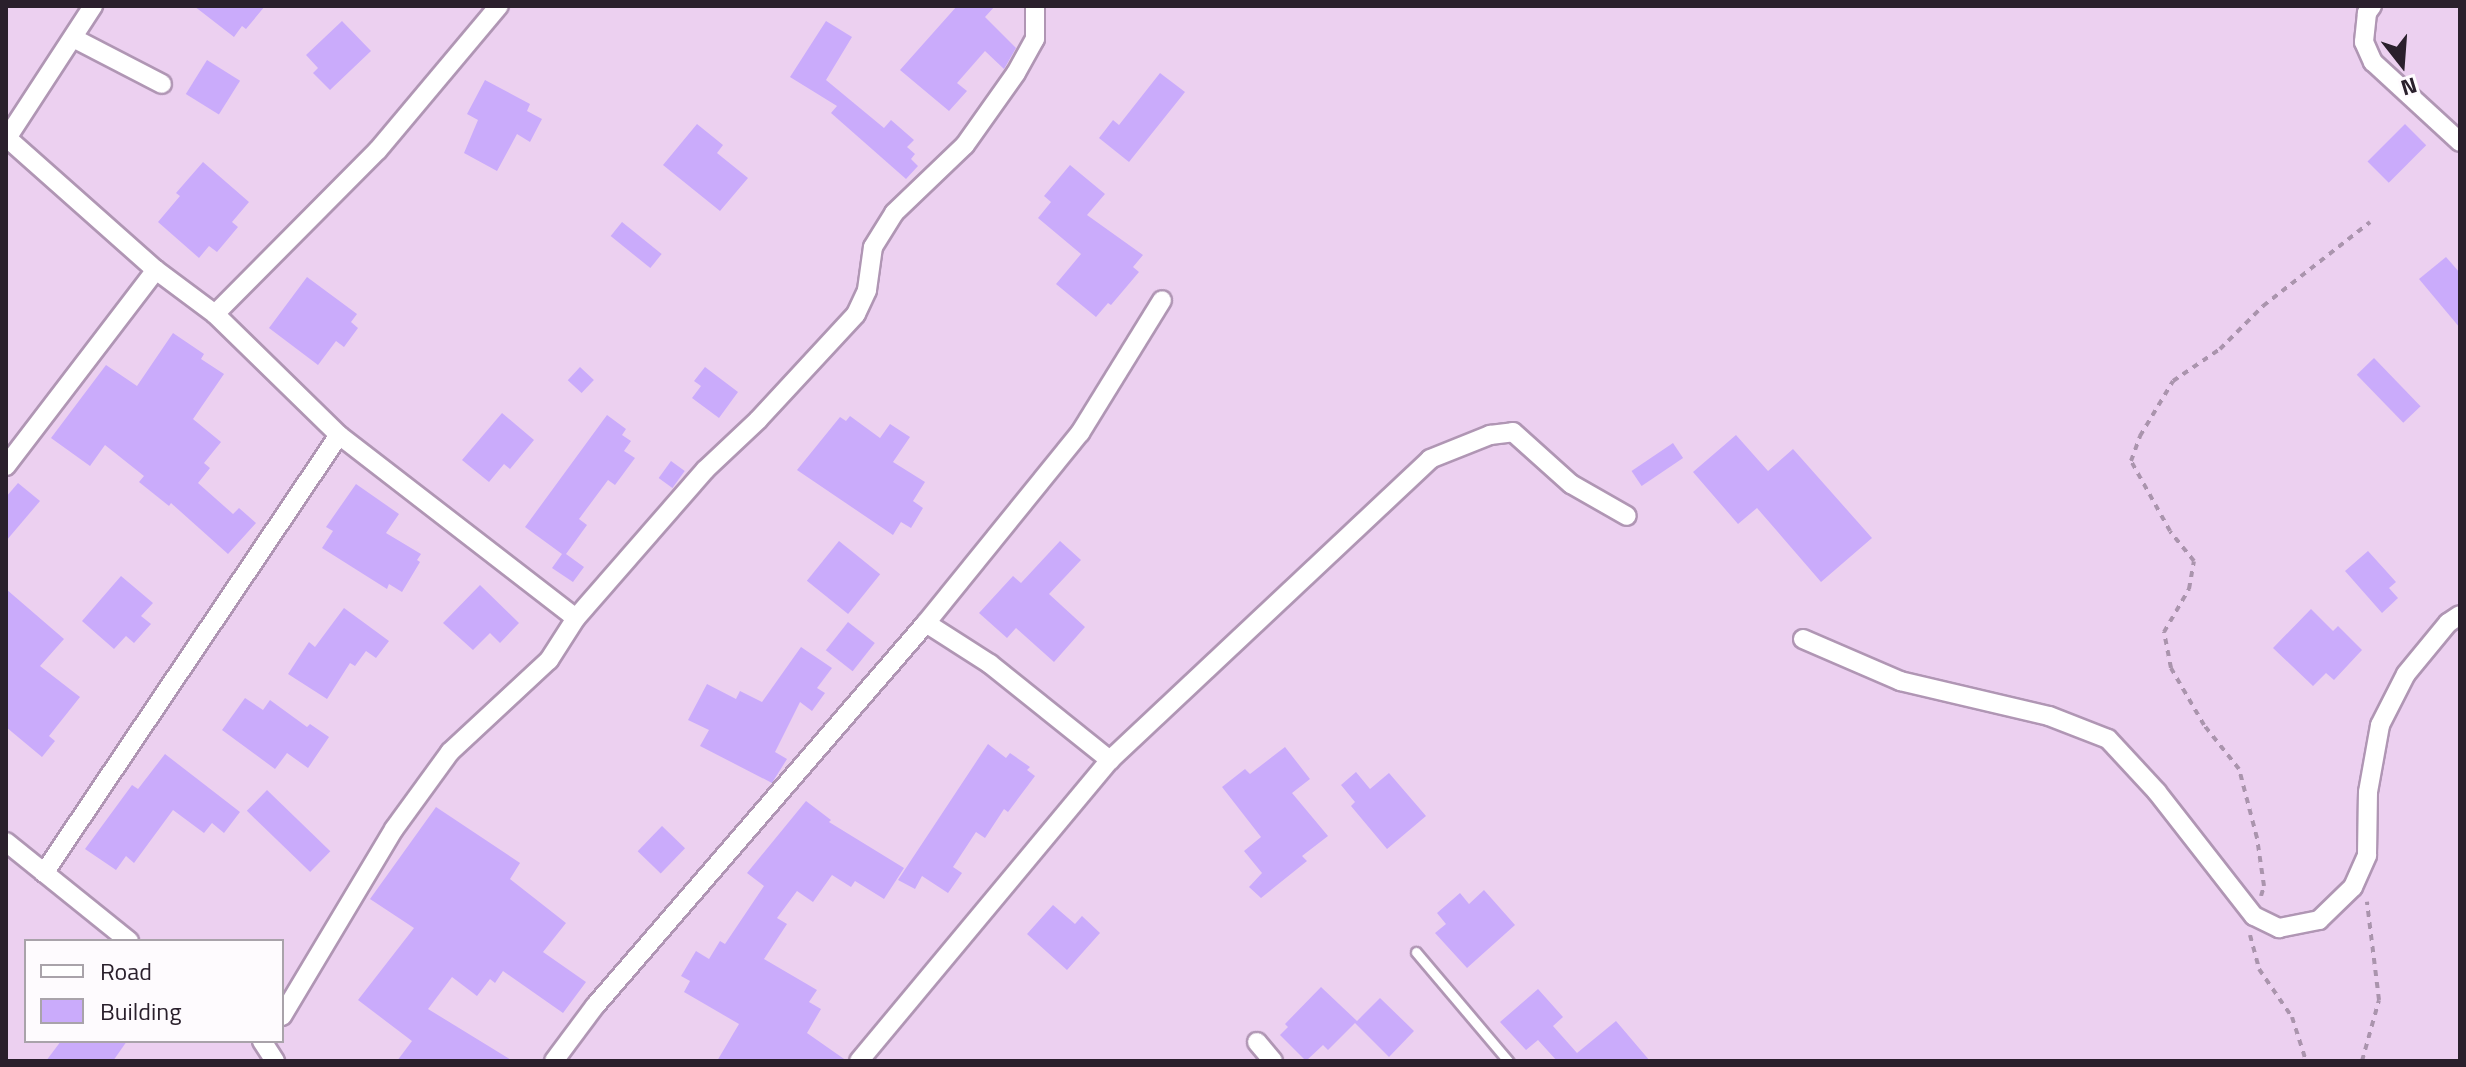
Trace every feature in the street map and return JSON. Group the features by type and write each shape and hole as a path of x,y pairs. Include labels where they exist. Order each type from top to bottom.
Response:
{"street":[{"path":"93,6 7,138 156,270 215,314 339,435 576,618"},
{"path":"215,314 378,150 499,6"},
{"path":"284,1013 394,829 450,752 549,660 576,618 705,470 758,420 856,314 867,290 873,247 894,213 965,145 1016,73 1035,39 1035,6"},
{"path":"2372,6 2367,13 2364,42 2373,62 2460,142"},
{"path":"73,38 162,84"},
{"path":"6,466 156,270"},
{"path":"554,1061 595,1006 926,623 1080,433 1162,300"},
{"path":"859,1061 1110,760 1430,459 1490,435 1513,432 1571,484 1627,516"},
{"path":"44,873 339,435"},
{"path":"1803,639 1900,681 2049,716 2108,739 2157,792 2254,916 2279,928 2319,920 2353,887 2367,855 2368,792 2380,725 2406,674 2448,623 2460,615"},
{"path":"926,623 990,664 1110,760"},
{"path":"6,842 126,939"},
{"path":"1257,1042 1273,1061"},
{"path":"261,1043 275,1061"}],"lane":[{"path":"1416,952 1508,1061"}],"path":[{"path":"2306,1061 2292,1017 2259,969 2250,934 2264,886 2257,838 2239,769 2204,725 2171,668 2164,632 2189,589 2194,561 2170,531 2131,461 2140,436 2173,381 2220,349 2263,306 2370,222"},
{"path":"2362,1061 2379,1000 2367,902"}],"building":[{"path":"194,6 265,6 246,29 242,26 234,37"},
{"path":"957,6 995,6 985,17 1016,48 1004,69 985,51 957,83 967,91 949,111 900,70"},
{"path":"342,21 371,51 330,90 313,73 318,68 306,55"},
{"path":"826,21 852,37 826,80 884,128 891,120 914,140 907,147 915,154 911,159 918,166 906,179 831,113 837,106 790,77"},
{"path":"207,60 240,81 219,115 186,94"},
{"path":"1160,73 1185,92 1129,162 1099,138 1113,120 1119,125"},
{"path":"485,80 530,104 527,111 542,119 530,142 517,134 497,171 464,153 478,120 467,114"},
{"path":"697,124 723,145 717,153 748,178 720,211 663,165"},
{"path":"2405,124 2426,145 2389,183 2368,161"},
{"path":"203,162 249,202 232,222 238,227 217,252 209,246 199,258 158,222 180,196 176,193"},
{"path":"1070,165 1105,194 1087,215 1143,255 1133,267 1139,272 1111,305 1108,303 1096,317 1056,284 1081,254 1038,218 1051,202 1044,196"},
{"path":"622,222 662,254 650,268 611,236"},
{"path":"2446,257 2460,273 2460,328 2419,279"},
{"path":"307,277 357,314 351,322 358,328 344,347 336,341 318,365 269,328"},
{"path":"173,333 204,354 201,359 224,374 193,419 221,442 204,463 210,468 198,483 233,514 239,508 256,523 228,554 171,503 169,506 139,482 144,476 105,445 90,466 51,438 106,365 137,386"},
{"path":"2374,358 2421,406 2403,423 2357,375"},
{"path":"580,367 594,380 582,393 568,380"},
{"path":"705,367 738,392 719,418 692,398 701,386 694,381"},
{"path":"502,413 534,440 510,469 504,464 489,482 462,460"},
{"path":"607,415 626,429 622,435 631,441 624,451 635,458 615,485 608,480 579,519 587,525 566,554 584,567 573,582 552,568 562,554 525,527"},
{"path":"850,416 880,438 890,424 910,437 893,462 925,482 913,501 923,508 911,528 901,522 893,535 797,470 840,417 846,421"},
{"path":"1736,435 1768,471 1793,449 1872,538 1821,582 1757,508 1738,524 1693,472"},
{"path":"1673,443 1683,458 1642,486 1632,471"},
{"path":"671,461 685,471 672,488 659,478"},
{"path":"18,483 40,501 6,541 6,497"},
{"path":"356,484 399,514 386,533 421,554 417,560 420,562 402,592 389,584 387,589 322,548 333,531 326,527"},
{"path":"839,541 880,574 848,614 807,581"},
{"path":"1060,541 1081,560 1049,594 1085,627 1054,662 1016,628 1007,638 979,613 1013,576 1021,583"},
{"path":"2368,551 2396,582 2389,588 2398,598 2382,613 2345,571"},
{"path":"121,576 153,603 141,616 151,624 134,643 126,636 114,649 82,621"},
{"path":"480,585 519,623 500,643 490,633 473,650 443,623"},
{"path":"6,589 64,639 40,666 80,697 49,736 55,741 42,757 6,727"},
{"path":"344,608 389,641 376,658 366,651 355,666 350,663 327,699 288,674 309,642 315,647"},
{"path":"2311,609 2333,631 2338,626 2362,650 2334,680 2326,673 2313,686 2273,648"},
{"path":"848,622 875,643 853,671 826,650"},
{"path":"801,647 832,668 817,688 825,693 812,711 800,702 775,752 787,759 772,783 700,746 709,730 688,720 707,684 736,699 740,691 762,702"},
{"path":"245,698 263,710 270,700 307,727 310,724 329,737 308,768 287,753 275,769 222,730"},
{"path":"988,744 1006,758 1010,753 1030,767 1027,770 1035,776 1008,812 1004,809 985,838 976,832 953,867 962,873 948,893 922,876 915,889 898,880"},
{"path":"1285,747 1310,779 1292,793 1328,836 1302,856 1307,861 1261,898 1249,887 1262,873 1244,851 1261,837 1222,787 1245,769 1250,774"},
{"path":"165,754 240,812 224,833 212,823 204,833 173,810 134,863 126,856 116,870 85,849 132,785 138,789"},
{"path":"1356,772 1370,789 1389,773 1426,816 1387,849 1351,806 1355,802 1341,785"},
{"path":"267,790 330,851 310,872 247,811"},
{"path":"806,801 831,820 829,822 904,868 884,899 855,881 851,887 832,875 813,902 797,891 777,918 787,924 764,959 817,990 809,1002 821,1009 807,1033 847,1061 717,1061 739,1024 684,992 690,981 681,976 696,951 709,959 720,941 725,944 764,886 747,873"},
{"path":"436,807 520,863 510,879 566,923 543,952 586,982 563,1013 503,971 495,983 490,979 477,996 452,977 428,1009 513,1061 397,1061 412,1041 358,1000 414,928 370,899"},
{"path":"662,826 685,848 661,873 638,851"},
{"path":"1484,890 1515,925 1467,968 1435,933 1446,924 1437,913 1460,893 1469,904"},
{"path":"1053,905 1075,924 1082,916 1100,933 1067,970 1027,934"},
{"path":"1321,987 1357,1021 1380,998 1414,1031 1389,1057 1355,1023 1328,1050 1323,1045 1306,1061 1280,1035 1288,1027 1285,1024"},
{"path":"1538,989 1563,1017 1553,1026 1577,1053 1616,1021 1650,1061 1557,1061 1538,1040 1526,1050 1500,1022"},
{"path":"60,1043 126,1043 113,1061 46,1061"}]}
